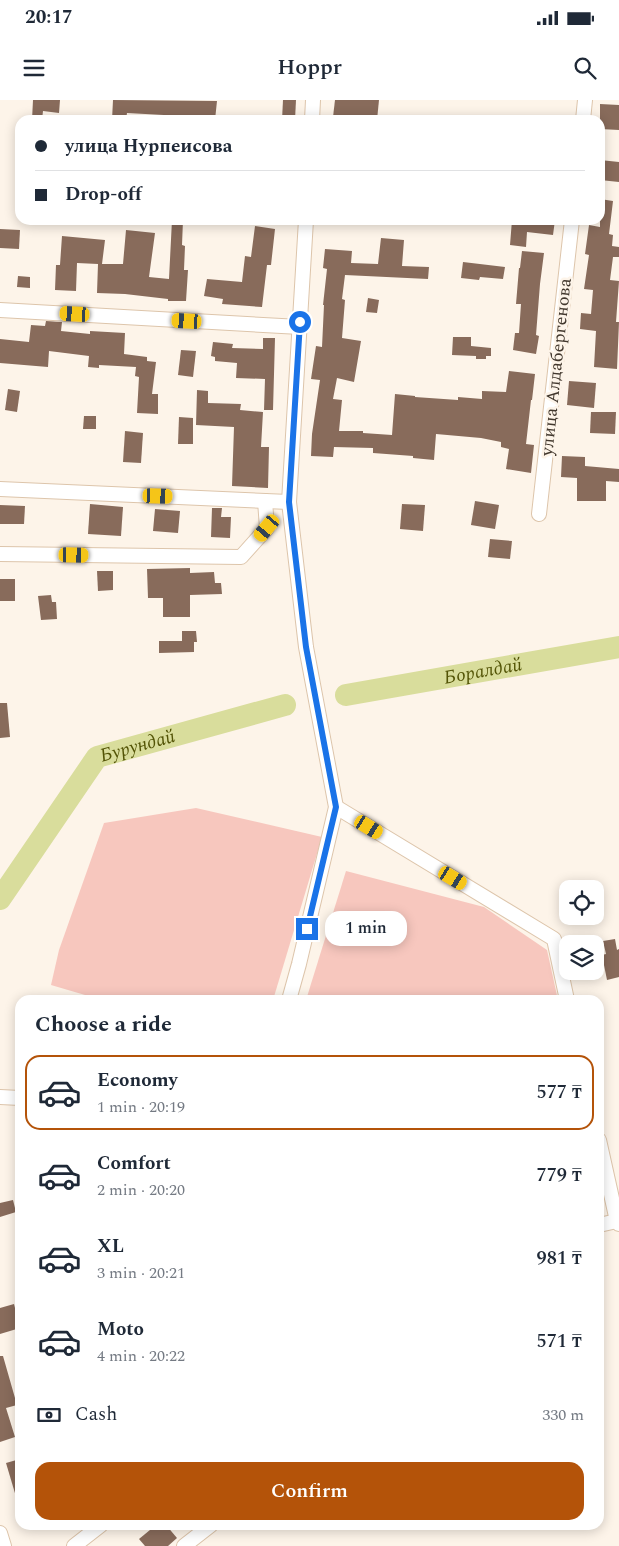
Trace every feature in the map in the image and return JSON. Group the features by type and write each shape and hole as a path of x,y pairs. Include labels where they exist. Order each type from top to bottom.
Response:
{"street":[{"path":"312,115 313,100"},
{"path":"584,115 585,100"},
{"path":"290,995 299,964 336,807 306,647 289,502 306,225"},
{"name":"улица Алдабергенова","path":"539,514 571,225"},
{"path":"0,310 300,327"},
{"path":"0,489 289,502"},
{"path":"0,554 242,558 267,528 265,501"},
{"path":"336,807 554,939 566,995"},
{"path":"0,1097 15,1098"},
{"path":"604,1162 618,1223 604,1224"},
{"path":"74,1546 95,1530"},
{"path":"184,1546 205,1530"},
{"path":"0,1533 4,1546"}],"shaded area":[{"path":"196,808 322,837 275,995 85,995 51,985 59,950 104,823"},
{"path":"346,871 484,907 547,950 557,995 308,995"}],"building":[{"path":"33,100 60,100 59,113 43,111 43,115 32,115"},
{"path":"113,100 217,101 216,115 127,113 127,115 112,115"},
{"path":"283,100 296,100 295,115 282,115"},
{"path":"335,100 379,100 378,115 333,115"},
{"path":"600,104 619,105 619,130 605,129 605,115 600,115"},
{"path":"605,161 619,162 619,182 605,181"},
{"path":"605,200 613,201 609,234 613,235 612,246 619,247 619,257 613,257 610,280 619,281 616,322 619,322 617,369 594,367 596,331 580,329 581,313 591,314 593,290 584,289 589,255 585,254 589,225 600,227 600,225 605,225"},
{"path":"172,225 183,225 182,245 185,246 184,270 188,270 186,301 168,301 168,299 125,294 97,293 98,264 77,263 76,291 55,290 56,265 60,265 62,236 105,240 102,264 123,264 126,230 155,233 149,277 169,279"},
{"path":"512,225 554,225 553,235 527,232 526,247 510,245"},
{"path":"255,226 275,229 271,265 267,265 262,307 222,304 223,299 204,296 207,279 242,282 245,256 251,257"},
{"path":"0,229 20,230 19,249 0,248"},
{"path":"381,238 404,240 402,266 429,267 428,279 345,275 342,299 345,300 342,338 361,341 354,382 337,378 333,399 342,400 339,431 363,431 363,433 392,435 395,394 458,400 458,397 482,399 482,391 506,392 509,371 535,374 526,444 534,445 531,473 506,469 509,449 501,447 501,442 481,438 436,434 434,460 413,458 413,456 373,453 373,448 334,447 333,457 311,456 312,434 320,380 311,379 316,346 322,347 323,305 327,269 323,268 325,249 352,251 351,263 378,264"},
{"path":"522,251 544,253 536,335 539,336 536,354 513,350 515,333 519,333 521,304 516,304"},
{"path":"463,262 505,267 503,279 480,277 479,280 461,278"},
{"path":"18,276 30,277 30,288 17,287"},
{"path":"368,298 379,300 377,313 366,312"},
{"path":"46,321 62,322 61,331 90,334 90,331 125,333 124,354 147,357 147,361 156,362 152,394 158,394 158,414 137,413 139,377 135,376 136,367 99,365 99,368 88,367 89,356 49,351 48,367 0,363 0,339 29,342 31,325 45,326"},
{"path":"453,337 471,337 471,346 491,348 491,356 486,356 486,359 476,359 476,356 452,355"},
{"path":"263,338 275,338 273,410 264,410 265,379 236,378 237,363 215,361 215,357 211,356 213,342 233,344 232,348 263,349"},
{"path":"181,350 196,351 193,377 178,375"},
{"path":"569,381 596,383 594,408 567,405"},
{"path":"8,389 20,391 17,412 5,410"},
{"path":"197,390 208,391 208,403 241,404 240,410 263,412 261,447 269,447 268,488 232,486 234,427 196,425"},
{"path":"591,412 616,412 615,434 590,433"},
{"path":"84,416 96,416 96,429 83,429"},
{"path":"179,417 193,418 193,444 178,444"},
{"path":"125,431 143,433 141,463 123,462"},
{"path":"562,456 585,457 585,466 619,469 619,482 606,481 606,501 577,501 577,478 561,477"},
{"path":"475,501 499,505 495,529 471,525"},
{"path":"90,504 123,507 121,536 88,534"},
{"path":"402,504 425,505 423,531 400,529"},
{"path":"0,505 25,506 24,524 0,524"},
{"path":"212,508 222,508 221,517 231,517 230,538 211,537"},
{"path":"155,509 180,511 178,533 153,531"},
{"path":"490,539 512,541 510,559 488,557"},
{"path":"190,568 190,573 214,572 215,583 221,583 222,594 190,595 190,617 163,617 163,598 148,598 147,569"},
{"path":"97,571 113,571 113,590 98,591"},
{"path":"0,579 15,579 15,601 0,601"},
{"path":"51,595 52,602 56,602 57,619 41,620 38,596"},
{"path":"182,631 196,631 197,642 194,642 194,652 159,653 159,641 182,641"},
{"path":"0,703 7,703 10,737 0,738"},
{"path":"615,939 617,950 619,949 619,977 607,980 604,965 604,954 606,954 604,941"},
{"path":"13,1200 15,1212 0,1217 0,1203"},
{"path":"14,1304 15,1330 0,1334 0,1308"},
{"path":"0,1356 3,1356 15,1398 15,1406 6,1408 15,1437 0,1442"},
{"path":"15,1460 15,1493 6,1463"},
{"path":"150,1530 170,1530 177,1538 168,1546 145,1546 139,1539"}],"waterway":[{"name":"Боралдай","path":"346,695 619,647"},
{"name":"Бурундай","path":"0,899 97,757 285,705"}],"route":[{"path":"300,322 289,502 306,647 336,807 307,929"}]}
